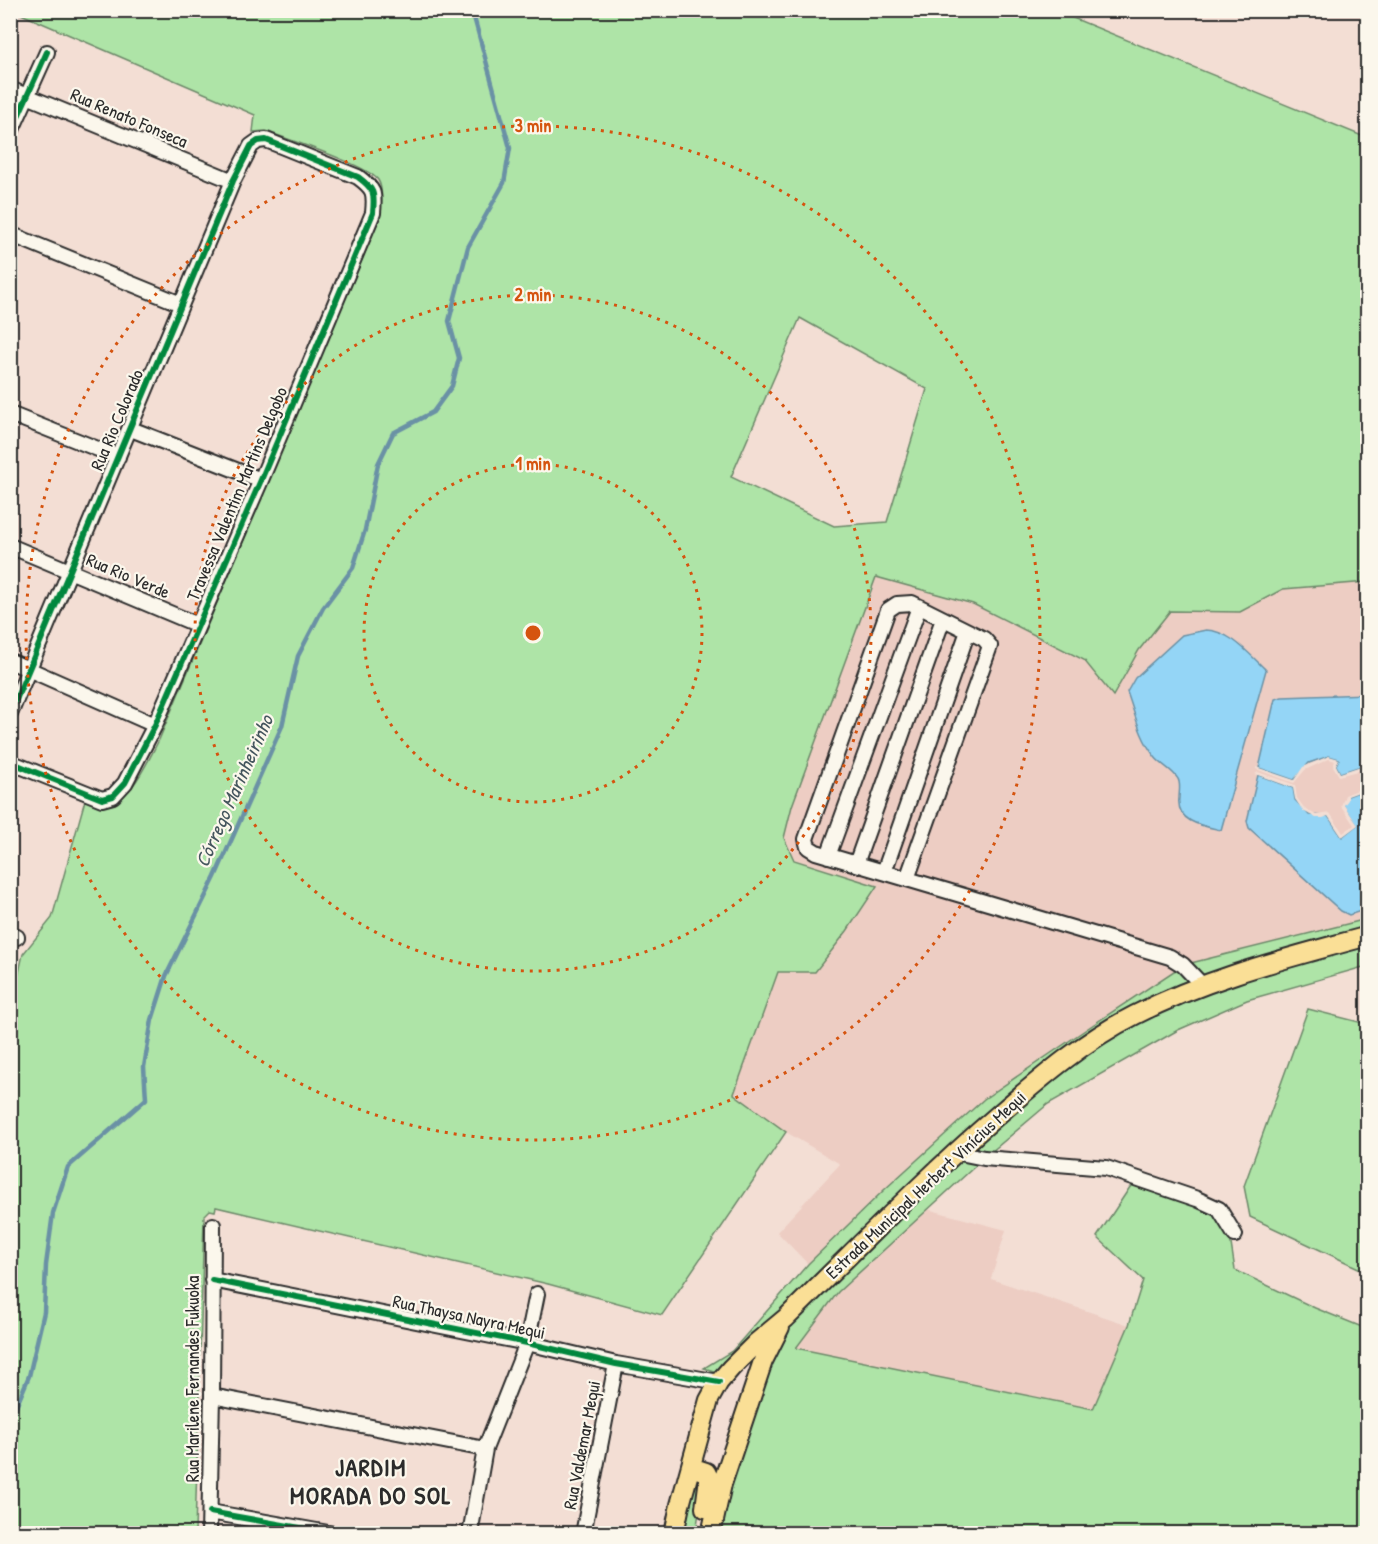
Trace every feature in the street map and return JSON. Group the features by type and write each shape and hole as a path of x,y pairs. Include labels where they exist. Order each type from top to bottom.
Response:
{"main road":[{"name":"Estrada Municipal Herbert Vinícius Mequi","path":"674,1533 709,1400 719,1382 756,1343 786,1318 955,1152 1053,1067 1133,1016 1202,985 1241,971 1368,936"},
{"name":"Estrada Municipal Herbert Vinícius Mequi","path":"711,1533 722,1484 763,1361 786,1318"},
{"path":"691,1467 706,1472 709,1478 701,1533"}],"street":[{"path":"10,134 47,52"},
{"name":"Rua Renato Fonseca","path":"10,89 233,181"},
{"name":"Rua Rio Colorado","path":"10,714 233,181 251,146 258,141 266,140 358,177 371,187 375,198"},
{"name":"Travessa Valentim Martins Delgobo","path":"10,762 102,799 113,796 125,783 155,724 261,480 373,213 375,198"},
{"path":"10,234 181,304"},
{"path":"10,414 118,457"},
{"path":"131,429 261,480"},
{"name":"Rua Rio Verde","path":"10,546 198,625"},
{"path":"907,879 990,646 984,639 912,603 897,604 888,610 806,839 808,847 828,856 1170,957 1183,965 1202,985"},
{"path":"828,856 919,607"},
{"path":"856,864 943,619"},
{"path":"884,872 968,631"},
{"path":"10,662 155,724"},
{"path":"955,1152 993,1159 1106,1168 1197,1199 1219,1209 1236,1235"},
{"name":"Rua Marilene Fernandes Fukuoka","path":"209,1533 213,1225"},
{"name":"Rua Thaysa Nayra Mequi","path":"212,1280 527,1343 616,1364 719,1382"},
{"path":"471,1533 485,1449 527,1343 537,1294"},
{"name":"Rua Valdemar Mequi","path":"583,1533 616,1364"},
{"path":"212,1396 485,1449"},
{"path":"210,1512 334,1533"}],"shaded area":[{"path":"876,577 973,604 1084,660 1113,696 1139,650 1170,611 1240,612 1283,589 1367,582 1367,919 1183,965 984,1099 884,1190 808,1264 777,1232 840,1164 786,1132 734,1095 778,972 876,886 794,859 784,838 792,806"},
{"path":"927,1209 1006,1230 991,1279 1129,1325 1093,1409 796,1349 838,1292"}],"green space":[{"path":"14,11 1056,11 1367,138 1367,582 1283,589 1240,612 1170,611 1139,650 1113,696 1084,660 973,604 876,577 792,806 784,838 794,860 877,886 847,931 815,972 778,972 734,1094 786,1132 662,1315 548,1284 216,1207 215,1211 210,1210 204,1216 195,1533 11,1534 10,1013 23,954 52,918 85,800 101,805 113,803 122,798 137,780 159,740 380,217 381,188 378,180 371,174 343,160 266,131 253,132 255,115","holes":["800,318 927,389 887,522 834,526 731,477"]},
{"path":"1367,919 1367,931 1096,1032 717,1372 704,1368 732,1351 808,1264 884,1190 984,1099 1088,1028 1183,965"},
{"path":"1367,941 1367,966 1247,1000 1178,1030 1048,1104 984,1158 838,1292 796,1348 1093,1409 1129,1325 1143,1280 1097,1237 1136,1178 1197,1199 1228,1224 1235,1270 1315,1308 1367,1329 1367,1533 713,1534 780,1334 961,1153 1102,1041 1188,998"},
{"path":"1308,1009 1367,1024 1367,1272 1250,1217 1244,1186"},
{"path":"696,1474 703,1483 696,1533 682,1534"}],"water":[{"path":"1206,630 1224,634 1266,670 1221,830 1192,822 1182,813 1179,806 1178,779 1158,760 1145,742 1127,692 1135,678 1182,635"},
{"path":"1367,694 1367,764 1340,773 1336,765 1339,759 1329,756 1309,763 1294,780 1259,768 1275,699"},
{"path":"1258,775 1293,788 1295,800 1309,815 1328,816 1342,837 1357,825 1343,805 1348,796 1367,789 1367,909 1349,915 1341,911 1249,828 1247,821"}],"pier":[{"path":"1329,756 1339,759 1336,765 1340,773 1367,764 1368,768 1339,776 1333,766 1335,761 1329,759 1305,770 1294,783 1256,769 1256,767 1294,780 1303,767"},
{"path":"1258,772 1295,785 1297,798 1305,809 1316,815 1330,813 1343,833 1354,825 1341,806 1345,795 1368,786 1367,789 1348,796 1344,805 1358,825 1342,837 1328,816 1316,818 1303,811 1295,799 1293,788 1255,774"}],"waterway":[{"name":"Córrego Marinheirinho","path":"10,1421 29,1376 44,1312 46,1265 53,1213 68,1167 146,1099 144,1067 152,1020 166,976 215,877 282,726 298,656 323,608 353,568 365,530 378,464 393,433 433,412 452,386 459,358 449,321 468,247 504,183 510,148 472,10"}],"cycle path":[{"path":"10,134 47,52"},
{"path":"10,714 233,181 251,146 258,141 266,140 358,177 372,192 373,213 155,725 125,783 113,796 102,799 10,762"},
{"path":"212,1280 527,1343 616,1364 719,1382"},
{"path":"210,1512 334,1534"}],"district":[{"name":"JARDIM MORADA DO SOL","path":"371,1482"}]}
